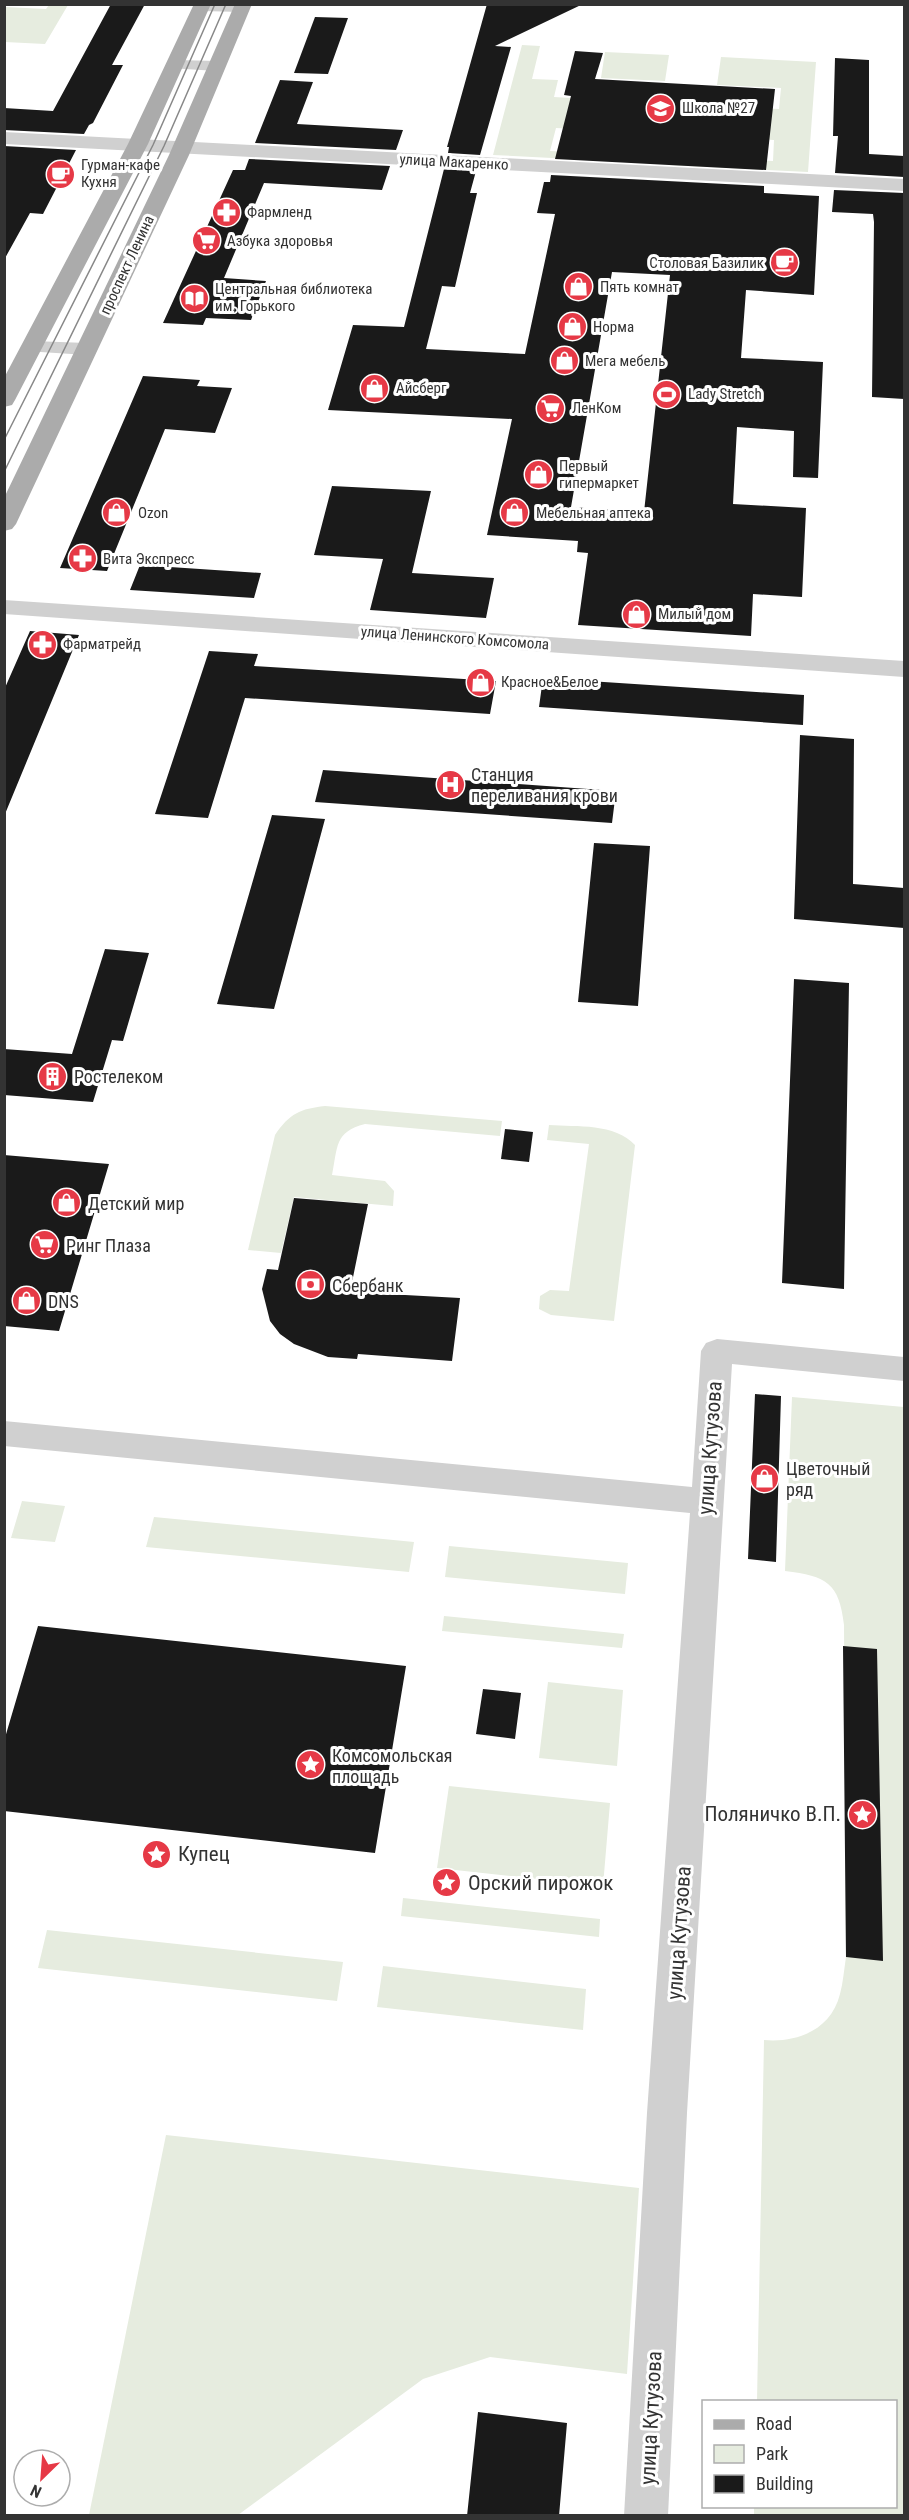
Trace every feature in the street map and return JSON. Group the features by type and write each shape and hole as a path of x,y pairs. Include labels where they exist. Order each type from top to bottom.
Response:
{"main road":[{"path":"4,400 138,144 203,5"},
{"name":"проспект Ленина","path":"4,524 182,147 243,6"}],"street":[{"path":"203,5 243,6"},
{"path":"175,65 217,66"},
{"name":"улица Макаренко","path":"4,138 904,185"},
{"path":"32,347 87,349"},
{"name":"улица Ленинского Комсомола","path":"4,607 904,669"},
{"name":"улица Кутузова","path":"646,2516 667,2113 717,1351 904,1369"},
{"path":"4,1433 707,1502"}],"green space":[{"path":"49,5 68,5 45,44 5,42 5,7 46,9"},
{"path":"522,45 540,46 532,79 558,80 554,97 639,102 634,132 556,128 550,151 651,156 650,163 493,155"},
{"path":"605,52 669,55 665,81 601,78"},
{"path":"721,57 816,62 808,172 668,165 669,156 773,161 774,140 691,135 695,105 779,109 781,88 717,85"},
{"path":"325,1106 502,1121 500,1136 365,1124 355,1127 348,1131 339,1142 332,1175 385,1181 394,1191 393,1206 294,1197 281,1253 248,1250 275,1135 296,1113"},
{"path":"549,1125 583,1126 606,1130 627,1138 635,1145 614,1321 551,1315 539,1309 540,1296 550,1290 569,1291 589,1144 547,1140"},
{"path":"792,1397 904,1407 904,2515 754,2516 754,2508 897,2508 897,2400 757,2400 764,2040 800,2036 811,2032 829,2017 840,1994 846,1957 844,1625 842,1611 834,1591 821,1579 785,1571"},
{"path":"22,1501 65,1506 55,1542 11,1538"},
{"path":"154,1517 414,1542 409,1572 146,1547"},
{"path":"449,1546 628,1563 625,1594 445,1577"},
{"path":"444,1616 624,1634 622,1648 442,1631"},
{"path":"548,1682 623,1690 617,1766 539,1758"},
{"path":"449,1786 610,1803 603,1886 437,1868"},
{"path":"403,1898 600,1919 599,1937 401,1916"},
{"path":"47,1930 343,1962 337,2001 38,1968"},
{"path":"383,1966 586,1989 583,2030 377,2007"},
{"path":"166,2135 639,2188 627,2374 490,2357 423,2379 238,2515 89,2515"}],"building":[{"path":"111,4 145,4 112,65 123,65 93,123 89,125 84,134 4,130 4,108 53,111"},
{"path":"487,4 583,4 495,46 511,47 480,155 448,153 449,147 447,147"},
{"path":"315,17 348,18 328,74 294,73"},
{"path":"575,51 603,53 595,79 775,89 766,170 555,159 571,96 564,95"},
{"path":"835,58 869,60 869,154 904,156 904,177 835,173 838,136 833,136"},
{"path":"280,80 313,82 297,124 403,130 396,150 255,143"},
{"path":"4,146 76,150 43,214 30,213 4,260"},
{"path":"249,159 390,166 382,190 264,183 224,278 266,281 251,320 206,318 203,325 163,323 233,170 245,170"},
{"path":"444,169 476,171 470,193 477,193 455,287 442,286 426,349 525,354 555,214 537,213 544,182 550,182 551,175 764,186 764,193 819,196 814,295 746,290 741,358 823,362 818,478 793,477 794,431 737,427 733,504 806,508 802,597 753,594 751,636 578,625 588,553 577,552 578,541 487,535 512,419 328,410 353,325 404,327","holes":["612,272 670,275 644,512 571,507"]},
{"path":"834,190 904,193 904,399 872,397 873,214 832,212"},
{"path":"143,376 200,380 197,386 232,388 215,433 165,429 107,571 60,568"},
{"path":"332,486 431,491 412,573 494,578 486,618 370,610 383,559 314,555"},
{"path":"140,565 261,573 254,598 130,590"},
{"path":"30,631 79,635 5,814 4,690"},
{"path":"209,651 258,654 254,666 496,681 490,714 245,698 208,818 155,814"},
{"path":"543,678 804,695 803,725 539,707"},
{"path":"800,735 854,739 853,884 904,888 904,928 794,919"},
{"path":"323,770 616,791 612,823 315,802"},
{"path":"272,815 325,819 274,1009 217,1004"},
{"path":"594,843 650,846 638,1006 578,1002"},
{"path":"105,949 149,953 123,1041 112,1040 93,1102 4,1095 4,1049 72,1054"},
{"path":"794,979 849,983 844,1289 782,1283"},
{"path":"505,1129 533,1132 529,1162 501,1159"},
{"name":"Ринг Плаза","path":"4,1155 109,1164 59,1331 4,1326"},
{"name":"Сбербанк","path":"294,1198 368,1204 350,1292 460,1298 452,1361 358,1354 357,1359 328,1357 294,1344 280,1334 270,1321 262,1289 267,1269 278,1270"},
{"name":"Цветочный ряд","path":"755,1394 781,1396 776,1562 748,1559"},
{"path":"38,1626 406,1666 375,1853 4,1811 4,1741"},
{"path":"843,1646 877,1649 883,1961 846,1957"},
{"path":"483,1689 521,1693 515,1739 476,1734"},
{"path":"478,2412 567,2423 559,2516 467,2516"}],"tram line":[{"path":"4,440 153,145 215,4"},
{"path":"4,472 164,146 226,4"}],"place":[{"name":"Школа №27","path":"661,108"},
{"name":"Гурман-кафе Кухня","path":"60,174"},
{"name":"Фармленд","path":"226,212"},
{"name":"Азбука здоровья","path":"206,241"},
{"name":"Столовая Базилик","path":"785,263"},
{"name":"Пять комнат","path":"579,287"},
{"name":"Центральная библиотека им. Горького","path":"194,298"},
{"name":"Норма","path":"572,327"},
{"name":"Мега мебель","path":"564,361"},
{"name":"Айсберг","path":"375,388"},
{"name":"Lady Stretch","path":"667,394"},
{"name":"ЛенКом","path":"551,408"},
{"name":"Первый гипермаркет","path":"538,475"},
{"name":"Ozon","path":"117,513"},
{"name":"Мебельная аптека","path":"515,513"},
{"name":"Вита Экспресс","path":"82,559"},
{"name":"Милый дом","path":"637,614"},
{"name":"Фарматрейд","path":"42,644"},
{"name":"Красное&Белое","path":"480,682"},
{"name":"Станция переливания крови","path":"450,784"},
{"name":"Ростелеком","path":"53,1076"},
{"name":"Детский мир","path":"67,1203"},
{"name":"Ринг Плаза","path":"45,1245"},
{"name":"Сбербанк","path":"311,1285"},
{"name":"DNS","path":"27,1301"},
{"name":"Цветочный ряд","path":"765,1478"},
{"name":"Комсомольская площадь","path":"311,1765"},
{"name":"Поляничко В.П.","path":"862,1814"},
{"name":"Купец","path":"157,1854"},
{"name":"Орский пирожок","path":"447,1883"}]}
